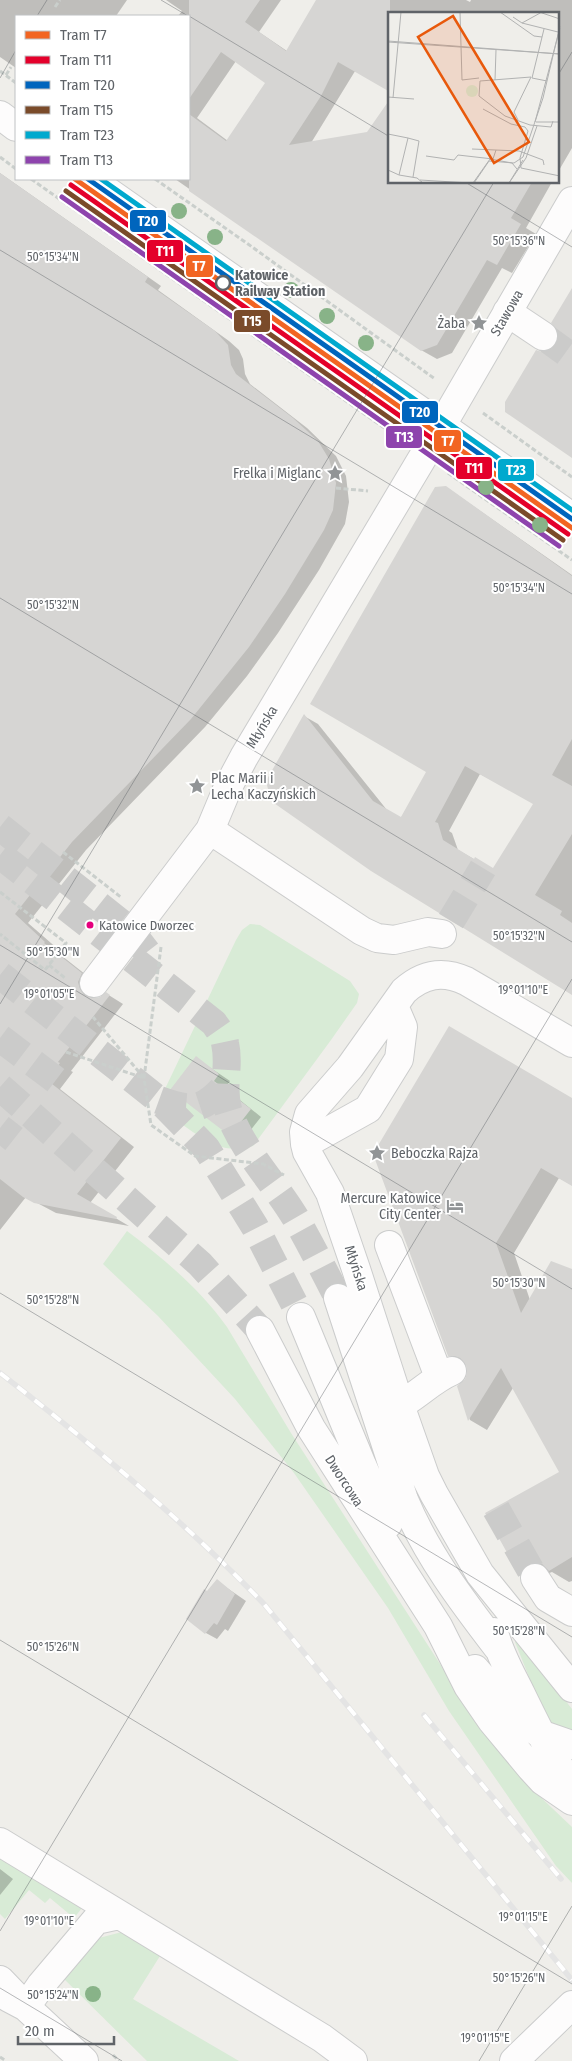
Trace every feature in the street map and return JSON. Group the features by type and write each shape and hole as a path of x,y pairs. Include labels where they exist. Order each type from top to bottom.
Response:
{"street":[{"path":"0,115 15,126"},
{"path":"91,180 572,516"},
{"name":"Stawowa","path":"442,425 507,312 570,210"},
{"path":"507,312 543,336"},
{"name":"Młyńska","path":"94,983 210,830 228,787 244,757 442,425"},
{"path":"210,830 362,931 377,938 394,940 446,927 433,949 437,974"},
{"name":"Młyńska","path":"480,1574 425,1476 330,1194 307,1152 304,1132 309,1114 343,1076 404,992 414,982 428,975 457,976 572,1044"},
{"path":"305,1144 368,1109 399,1059 403,1026 394,1006"},
{"path":"389,1245 445,1374 420,1394 400,1405"},
{"path":"338,1298 404,1500 415,1526 448,1580 498,1648"},
{"path":"301,1316 362,1465 435,1621"},
{"name":"Dworcowa","path":"260,1330 310,1428 435,1621 468,1686 492,1721 543,1781 572,1801"},
{"path":"480,1574 572,1688"},
{"name":"Dworcowa","path":"480,1574 498,1648 540,1734 556,1763 572,1786"},
{"path":"535,1578 548,1598 572,1612"},
{"name":"Dworcowa","path":"435,1621 514,1714 540,1734 572,1745"},
{"path":"0,1842 322,2038 352,2061"},
{"path":"26,2007 41,1985 96,1920 119,1915"},
{"path":"0,1980 84,2061"},
{"path":"0,1994 26,2007"},
{"path":"514,2061 572,2005"}],"path":[{"path":"55,7 60,0"},
{"path":"6,75 11,67"},
{"path":"0,71 15,82"},
{"path":"0,158 15,168"},
{"path":"31,180 572,560"},
{"path":"156,180 572,477"},
{"path":"63,852 146,916 162,948 144,1078 151,1125 195,1156 263,1164 286,1176"},
{"path":"0,892 66,943 45,970 0,934"},
{"path":"93,1018 144,1078"},
{"path":"66,1052 144,1078"},
{"path":"0,2057 6,2061"}],"green space":[{"path":"250,924 260,925 350,981 359,994 357,1003 253,1146 230,1148 209,1142 172,1115 168,1110 164,1091 236,940 242,930"},
{"path":"127,1231 181,1275 227,1327 291,1433 471,1712 532,1789 572,1827 572,1883 556,1866 449,1711 388,1608 294,1473 235,1399 158,1316 103,1264"},
{"path":"517,1639 572,1709 572,1733 553,1727 545,1717 515,1642"},
{"path":"0,1850 86,1903 74,1918 50,1898 45,1903 29,1890 5,1919 0,1914"},
{"path":"122,1932 160,1956 133,1999 239,2061 147,2061 62,1977 95,1939"}],"building":[{"path":"189,0 260,0 245,22 286,51 316,0 390,0 390,12 388,12 388,91 338,62 321,96 289,145 367,132 388,102 388,184 531,184 511,218 521,224 497,265 487,260 437,345 421,351 189,191 190,115 226,141 265,83 221,52 190,98"},
{"path":"0,173 148,277 145,282 215,331 228,345 231,365 236,374 293,418 318,441 329,459 336,483 333,510 324,530 285,594 249,647 191,719 72,842 15,914 44,943 82,973 78,982 84,995 93,998 100,997 106,992 110,995 58,1062 60,1063 47,1080 121,1138 77,1194 117,1217 116,1219 34,1203 0,1179"},
{"path":"572,288 572,458 505,412 505,402 536,350 542,352 549,350 556,344 557,330 551,323"},
{"path":"446,486 572,576 572,739 552,775 572,786 572,834 535,895 562,911 560,915 572,923 572,995 371,871 271,801 266,781 304,714 373,801 401,817 426,772 310,704 435,487","holes":["465,766 533,804 493,868 443,840 438,823 435,822"]},
{"path":"449,1026 572,1098 572,1186 541,1168 496,1243 521,1313 551,1261 572,1269 572,1557 549,1571 542,1564 534,1562 527,1565 521,1571 520,1576 485,1513 559,1472 501,1368 468,1421 457,1386 465,1379 467,1373 466,1365 460,1358 448,1356 373,1154"},
{"path":"196,1056 219,1074 214,1081 251,1109 230,1136 170,1090"},
{"path":"217,1579 235,1594 217,1625 214,1623 205,1634 186,1619 204,1589 207,1591"}],"tunnel":[{"path":"543,336 572,357"},
{"path":"0,827 130,930 147,952"},
{"path":"0,855 214,1023 225,1043 227,1062 225,1089 231,1118 245,1144 295,1217 338,1298"},
{"path":"451,921 483,868"},
{"path":"0,975 159,1100 206,1148 255,1227 301,1317"},
{"path":"0,1038 57,1081"},
{"path":"0,1087 200,1264 260,1330"},
{"path":"159,1100 179,1106 194,1107 209,1101 224,1087"},
{"path":"0,1128 14,1139"},
{"path":"496,1509 535,1578"}],"railway":[{"path":"0,1373 137,1484 202,1543 264,1604 572,1980"},
{"path":"424,1715 561,1879"}],"tram line":[{"name":"T7","path":"76,180 572,528"},
{"name":"T20","path":"89,180 572,519"},
{"name":"T23","path":"102,180 572,510"},
{"name":"T11","path":"71,185 568,534"},
{"name":"T15","path":"66,191 563,540"},
{"name":"T13","path":"62,197 559,546"}],"place":[{"name":"Katowice Railway Station","path":"223,283"},
{"name":"Żaba","path":"479,323"},
{"name":"Frelka i Miglanc","path":"335,473"},
{"name":"Plac Marii i Lecha Kaczyńskich","path":"197,786"},
{"name":"Katowice Dworzec","path":"90,925"},
{"name":"Beboczka Rajza","path":"377,1153"},
{"name":"Mercure Katowice City Center","path":"455,1206"}]}
